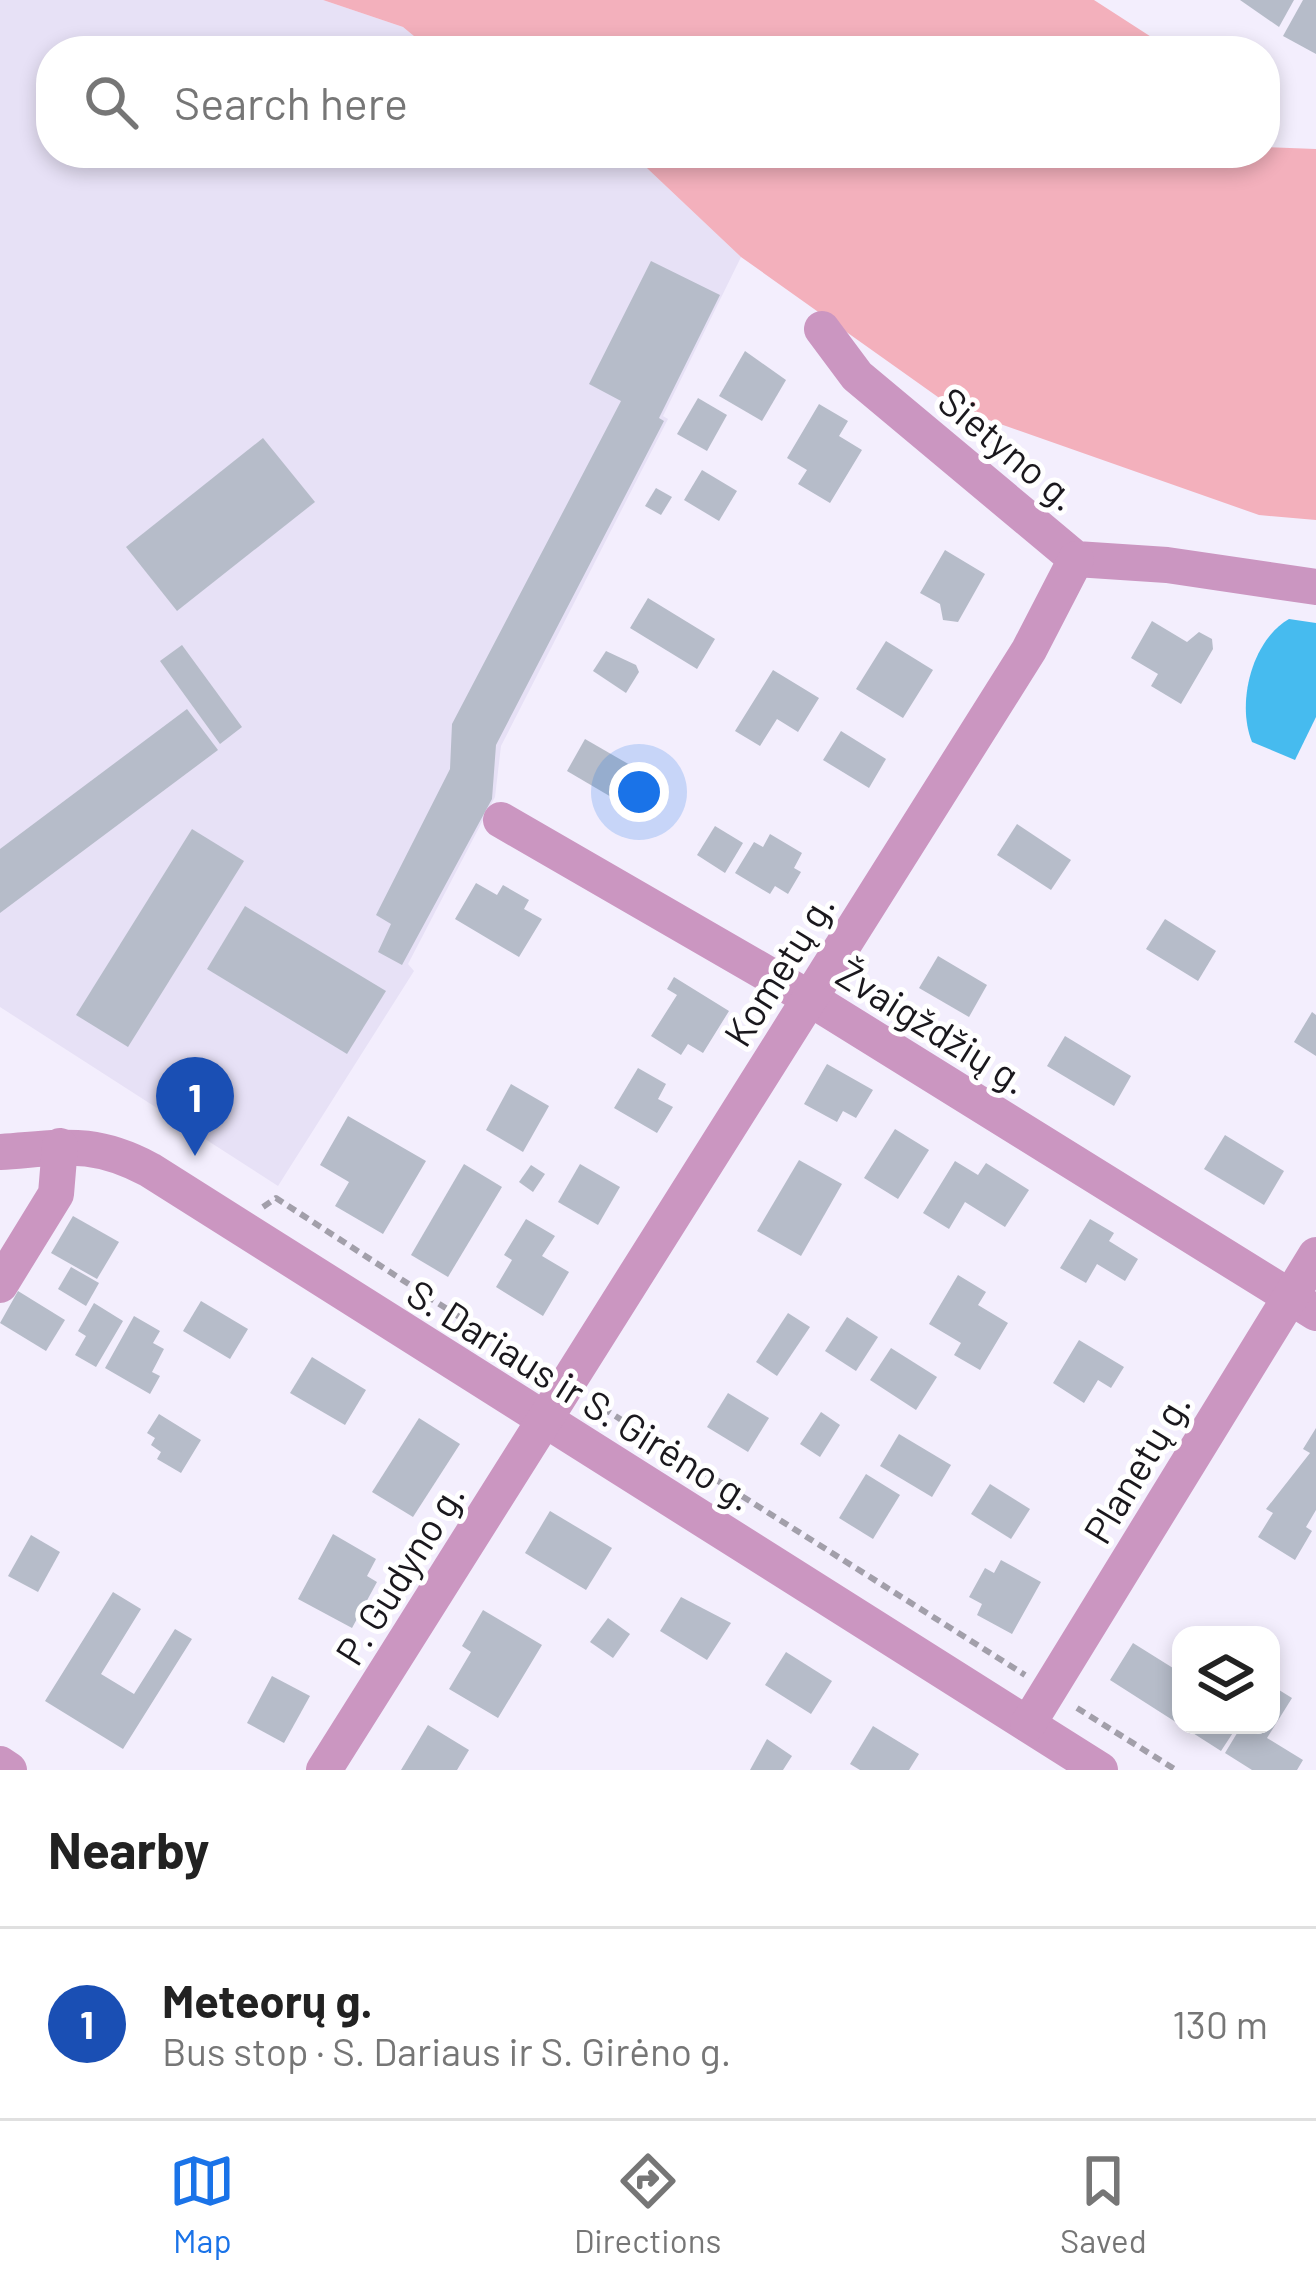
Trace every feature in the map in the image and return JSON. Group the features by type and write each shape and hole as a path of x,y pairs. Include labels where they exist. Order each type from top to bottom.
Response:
{"street":[{"name":"Sietyno g.","path":"822,329 857,376 1076,560 1191,568 1316,587"},
{"name":"Kometų g.","path":"544,1420 1029,650 1076,560"},
{"name":"Žvaigždžių g.","path":"501,820 809,998 1303,1304"},
{"name":"S. Dariaus ir S. Girėno g.","path":"0,1152 60,1146 118,1153 1100,1770"},
{"path":"0,1285 56,1194 60,1146"},
{"name":"Planetų g.","path":"1028,1724 1303,1304 1316,1255"},
{"name":"P. Gudyno g.","path":"324,1770 544,1420"},
{"path":"0,1764 9,1770"}],"path":[{"path":"235,1226 277,1198 378,1268 1176,1770"}],"shaded area":[{"path":"0,0 323,0 403,27 414,36 36,36 36,168 647,168 741,257 663,416 668,419 501,746 495,797 408,964 414,971 278,1186 0,1007"},
{"path":"323,0 1094,0 1150,36 414,36 403,27"},
{"path":"1280,148 1316,149 1316,520 1259,515 952,407 741,257 647,168 1280,168"}],"water":[{"path":"1289,619 1316,623 1316,717 1295,760 1252,742 1246,709 1257,657"}],"building":[{"path":"1240,0 1294,0 1279,27"},
{"path":"1303,0 1316,0 1316,54 1283,36"},
{"path":"651,261 720,295 659,418 664,421 496,745 492,799 402,965 378,952 391,924 376,915 450,769 452,724 621,401 589,384"},
{"path":"745,351 786,380 762,421 719,396"},
{"path":"698,398 727,415 707,451 677,434"},
{"path":"819,404 848,421 839,436 862,450 830,503 798,484 807,470 787,458"},
{"path":"263,438 315,502 177,611 126,547"},
{"path":"702,470 737,491 719,521 684,500"},
{"path":"656,488 672,497 661,515 645,506"},
{"path":"945,550 985,574 958,622 943,620 940,604 920,593"},
{"path":"648,598 715,639 697,669 630,628"},
{"path":"1152,621 1187,642 1199,632 1212,639 1213,649 1181,704 1151,686 1158,674 1131,658"},
{"path":"886,641 933,670 903,718 856,689"},
{"path":"182,645 242,727 220,744 160,661"},
{"path":"606,651 636,665 639,672 626,693 593,671"},
{"path":"773,670 819,698 798,732 777,719 760,746 735,731"},
{"path":"187,709 218,750 0,913 0,849"},
{"path":"841,731 886,759 869,788 823,760"},
{"path":"585,739 637,769 618,801 567,771"},
{"path":"1017,824 1071,860 1051,890 997,855"},
{"path":"715,826 743,843 725,873 697,855"},
{"path":"192,829 244,861 128,1047 76,1015"},
{"path":"770,834 802,853 794,868 801,872 788,894 775,886 770,894 735,873 754,842 763,847"},
{"path":"476,883 497,895 503,885 529,900 524,909 542,919 519,957 455,919"},
{"path":"245,906 386,991 347,1054 207,969"},
{"path":"1165,919 1216,951 1198,981 1146,949"},
{"path":"938,956 987,985 969,1017 919,988"},
{"path":"674,977 729,1011 703,1053 688,1044 681,1055 651,1036 677,995 667,989"},
{"path":"1312,1012 1316,1015 1316,1056 1294,1042"},
{"path":"1065,1036 1131,1076 1114,1106 1047,1066"},
{"path":"827,1064 873,1090 856,1118 843,1111 837,1122 804,1104"},
{"path":"638,1068 666,1084 658,1099 673,1107 657,1133 614,1108"},
{"path":"511,1084 549,1106 523,1152 486,1130"},
{"path":"348,1116 426,1161 383,1234 335,1206 349,1182 320,1165"},
{"path":"895,1129 929,1150 898,1199 864,1178"},
{"path":"1225,1135 1284,1171 1264,1205 1204,1169"},
{"path":"799,1160 842,1184 801,1256 757,1231"},
{"path":"955,1161 978,1175 986,1163 1029,1190 1005,1227 965,1202 949,1229 923,1213"},
{"path":"464,1164 502,1187 448,1277 411,1255"},
{"path":"580,1164 620,1187 598,1225 558,1202"},
{"path":"531,1165 545,1174 533,1192 519,1182"},
{"path":"73,1216 119,1242 97,1279 51,1253"},
{"path":"526,1219 555,1236 542,1256 569,1272 543,1316 496,1287 512,1260 504,1255"},
{"path":"1090,1219 1114,1233 1109,1241 1138,1259 1125,1281 1097,1264 1086,1283 1060,1268"},
{"path":"71,1267 99,1283 86,1306 58,1289"},
{"path":"958,1275 986,1292 978,1305 1008,1323 980,1370 954,1355 961,1343 929,1324"},
{"path":"18,1291 65,1320 46,1351 0,1323"},
{"path":"201,1301 248,1329 230,1359 183,1331"},
{"path":"94,1303 123,1321 96,1367 75,1355 86,1336 78,1331"},
{"path":"788,1313 810,1327 777,1376 756,1362"},
{"path":"134,1316 160,1331 153,1343 164,1349 152,1372 160,1376 150,1394 105,1368"},
{"path":"847,1317 878,1337 856,1371 825,1351"},
{"path":"1079,1340 1124,1367 1111,1388 1098,1380 1084,1403 1053,1383"},
{"path":"891,1348 937,1377 916,1410 870,1380"},
{"path":"312,1357 366,1390 345,1425 290,1393"},
{"path":"728,1393 769,1418 748,1452 707,1427"},
{"path":"821,1412 840,1425 820,1457 800,1444"},
{"path":"159,1414 201,1440 181,1473 157,1459 161,1452 151,1445 155,1438 147,1433"},
{"path":"419,1418 460,1444 413,1517 372,1492"},
{"path":"1316,1428 1316,1510 1306,1527 1312,1531 1295,1560 1258,1537 1273,1513 1266,1509 1310,1453 1303,1449"},
{"path":"899,1434 951,1465 932,1497 880,1466"},
{"path":"866,1474 900,1495 873,1539 839,1518"},
{"path":"990,1484 1030,1509 1011,1539 971,1514"},
{"path":"550,1511 612,1548 586,1590 525,1553"},
{"path":"333,1534 376,1559 367,1576 377,1582 352,1628 298,1599"},
{"path":"31,1535 60,1552 38,1592 8,1576"},
{"path":"1001,1560 1041,1582 1012,1634 977,1615 982,1604 969,1597 985,1568 994,1573"},
{"path":"113,1592 141,1609 101,1674 134,1694 175,1629 192,1639 123,1749 45,1701"},
{"path":"681,1597 731,1623 707,1660 660,1631"},
{"path":"483,1610 542,1645 498,1718 449,1689 471,1652 462,1646"},
{"path":"608,1618 630,1634 613,1658 590,1642"},
{"path":"1133,1643 1172,1667 1172,1720 1110,1680"},
{"path":"786,1652 832,1681 811,1714 765,1685"},
{"path":"272,1676 310,1696 284,1743 247,1723"},
{"path":"1280,1691 1292,1698 1280,1717"},
{"path":"428,1725 469,1750 457,1770 401,1770"},
{"path":"873,1726 919,1754 909,1770 860,1770 850,1764"},
{"path":"1194,1734 1232,1734 1221,1751"},
{"path":"1237,1734 1270,1734 1267,1738 1303,1760 1297,1770 1252,1770 1225,1753"},
{"path":"767,1739 792,1756 783,1770 750,1770"}],"place":[{"name":"Meteorų g.","path":"195,1156"}]}
